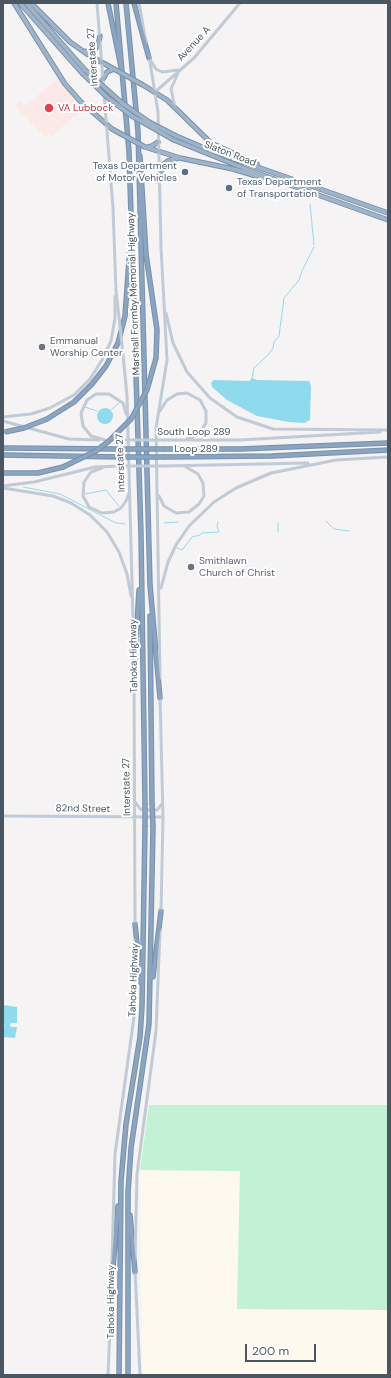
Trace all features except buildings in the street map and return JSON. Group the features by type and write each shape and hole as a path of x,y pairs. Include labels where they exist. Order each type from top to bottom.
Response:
{"highway":[{"path":"14,3 65,84 81,102 112,129 145,147 158,152 233,169 295,187"},
{"path":"20,3 83,71"},
{"path":"26,3 83,71"},
{"path":"31,3 65,37 82,51 156,92 211,143 270,171"},
{"path":"108,3 119,65 124,76"},
{"name":"Marshall Formby Memorial Highway","path":"116,3 124,76 129,151 141,534 140,583"},
{"name":"Marshall Formby Memorial Highway","path":"126,3 138,131 150,585"},
{"path":"134,3 149,58"},
{"path":"82,51 89,52 95,49 99,43 100,36"},
{"path":"103,79 107,72 114,69"},
{"name":"Slaton Road","path":"83,71 126,112 175,138 295,187 388,220"},
{"path":"3,473 26,474 63,467 96,451 109,441 131,419 147,390 156,358 157,330 146,254 138,131"},
{"name":"Slaton Road","path":"175,138 324,189 388,213"},
{"path":"145,147 152,146 158,142"},
{"path":"159,181 163,165 171,159 180,158"},
{"path":"321,196 324,189"},
{"path":"4,432 24,428 47,419 64,410 88,389 106,366 118,343 126,316 128,253 131,241"},
{"name":"Loop 289","path":"3,448 240,449 388,442"},
{"name":"Loop 289","path":"3,456 165,457 279,455 388,450"},
{"path":"134,677 140,583"},
{"name":"Tahoka Highway","path":"119,1375 120,1183 126,1124 140,1037 142,997 145,803 140,583"},
{"path":"150,585 160,698"},
{"name":"Tahoka Highway","path":"128,1375 128,1190 134,1127 147,1045 151,996 153,826 150,585"},
{"path":"151,996 160,911"},
{"path":"135,924 142,997"},
{"path":"112,1280 120,1183"},
{"path":"128,1190 135,1272"}],"main road":[{"name":"Interstate 27","path":"97,3 113,208 116,286 128,427 134,677 135,924"},
{"path":"139,3 156,92 167,367 156,428 163,817 157,1029 141,1134 137,1174 135,1272 140,1375"},
{"name":"Avenue A","path":"156,92 200,51 240,3"},
{"path":"149,58 153,65 162,72 180,70"},
{"path":"175,108 172,100 171,89 180,70"},
{"path":"162,272 168,324 177,353 193,381 205,394 222,408 246,421 273,429 388,431"},
{"path":"3,417 31,414 50,408 74,395 90,379 102,360 111,341 115,318 116,286"},
{"path":"105,440 89,434 82,423 80,416 82,407 93,396 105,393 120,400 125,407 128,427"},
{"path":"156,428 161,410 167,400 177,394 191,394 200,400 204,406 206,423 202,431 196,436 180,440"},
{"name":"South Loop 289","path":"3,421 69,438 105,440 240,440 388,431"},
{"path":"3,487 27,484 95,467 273,465 388,457"},
{"path":"160,621 162,582 168,562 181,536 205,510 230,491 257,478 290,468 336,460"},
{"path":"111,466 94,470 86,478 83,493 89,507 102,513 117,510 126,501 130,487"},
{"path":"157,480 159,498 166,508 181,514 194,509 202,499 203,483 194,471 176,466"},
{"path":"3,487 42,493 60,498 82,509 96,520 111,537 119,552 128,574 132,604"},
{"path":"135,801 140,809 147,810 159,809 162,803"},
{"name":"82nd Street","path":"3,816 163,817"},
{"name":"Tahoka Highway","path":"108,1375 115,1154 134,1017 135,924"}],"shaded area":[{"name":"VA Lubbock","path":"57,79 80,103 78,107 81,110 52,136 49,134 45,137 15,106 21,101 26,106"},
{"path":"140,1170 240,1171 237,1309 388,1310 388,1375 142,1375"}],"green space":[{"path":"149,1105 388,1105 388,1310 237,1309 240,1171 140,1170"}],"water":[{"path":"252,378 257,380 309,381 311,386 310,420 304,423 289,422 257,416 227,400 212,387 211,383 214,380 249,381"},
{"path":"102,408 108,408 113,413 111,422 108,424 102,424 97,419 97,413"},
{"path":"3,1005 17,1007 17,1023 11,1023 10,1025 11,1027 17,1027 15,1038 3,1037 3,1027 5,1025 3,1024"}],"waterway":[{"path":"310,204 314,245"},
{"path":"252,378 254,368 268,355 273,348 274,342 279,336 284,298 299,280 314,247"},
{"path":"111,410 119,403"},
{"path":"85,407 97,411"},
{"path":"23,487 60,494 116,523 125,524"},
{"path":"85,494 106,490 119,506"},
{"path":"326,521 334,529 349,531"},
{"path":"164,523 178,522"},
{"path":"177,548 182,550 192,537 202,533 219,532 217,526 218,522"},
{"path":"278,523 278,532"}],"place":[{"name":"VA Lubbock","path":"49,108"},
{"name":"Texas Department of Motor Vehicles","path":"185,172"},
{"name":"Texas Department of Transportation","path":"229,188"},
{"name":"Emmanual Worship Center","path":"42,347"},
{"name":"Smithlawn Church of Christ","path":"191,567"}]}
